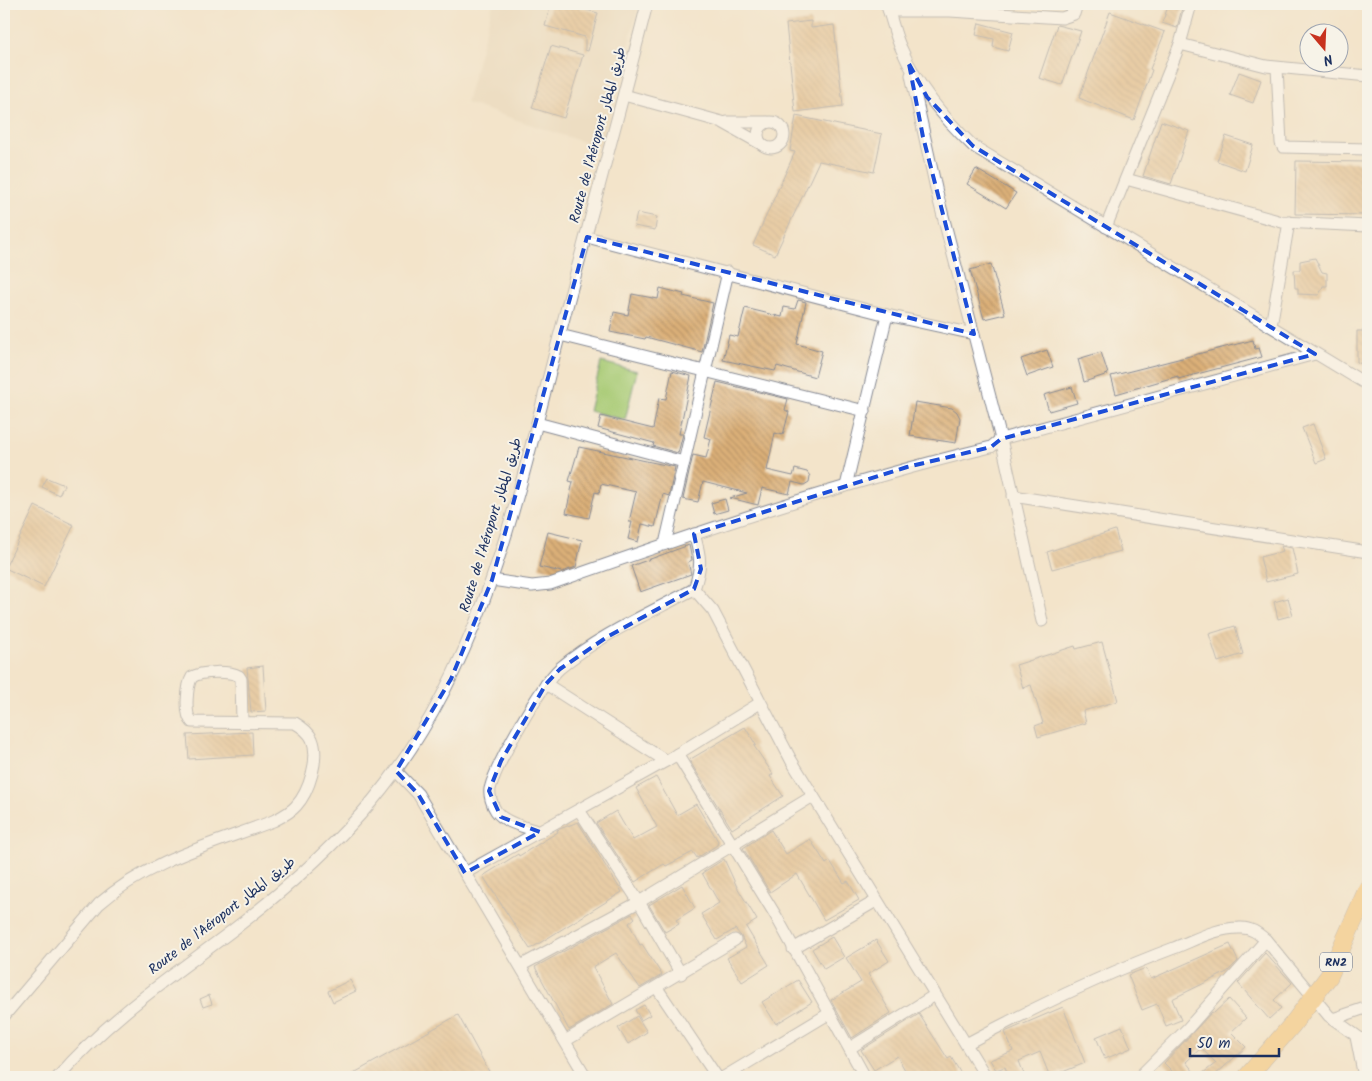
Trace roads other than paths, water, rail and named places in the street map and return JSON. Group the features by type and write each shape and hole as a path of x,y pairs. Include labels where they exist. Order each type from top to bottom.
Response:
{"highway":[{"name":"RN2","path":"1247,1077 1314,997 1329,976 1368,891"}],"street":[{"name":"Route de l'Aéroport طريق المطار","path":"58,1077 100,1032 125,1010 291,883 347,830 396,770 451,679 492,580 538,424 647,4"},
{"path":"1077,4 1074,14 1062,18 888,7 894,31 927,97 973,146 1368,385"},
{"path":"1106,227 1180,44 1191,4"},
{"path":"1180,44 1277,68 1368,76"},
{"path":"909,64 930,165 1001,439 1002,451 1042,621"},
{"path":"1277,68 1281,143 1283,147 1368,149"},
{"path":"624,95 722,122 763,145 776,147 784,137 781,126 775,122 722,122"},
{"path":"763,145 758,134 762,126 767,122"},
{"path":"1126,179 1289,222 1368,226"},
{"path":"1271,326 1289,222"},
{"path":"587,238 728,272 887,315 974,334"},
{"path":"664,544 728,272"},
{"path":"846,486 887,315"},
{"path":"560,335 865,411"},
{"path":"492,580 532,586 550,584 694,534 846,486 908,467 991,447 1001,439 1315,354"},
{"path":"538,424 684,462"},
{"path":"1014,496 1368,552"},
{"path":"540,832 501,816 495,810 490,792 501,761 546,684 567,663 606,637 694,589 701,570 700,556 694,534"},
{"path":"694,589 713,611 760,703 813,796 986,1077"},
{"path":"4,1016 99,904 115,890 150,868 279,818 295,807 306,790 314,759 311,737 304,729 295,724 194,722 189,720 187,716 189,685 192,677 232,673 239,676 242,683 242,722"},
{"path":"546,684 666,761"},
{"path":"465,873 666,761 760,703"},
{"path":"677,754 733,846 866,1077"},
{"path":"396,770 418,794 522,966 565,1041 582,1076"},
{"path":"522,966 639,902 813,796"},
{"path":"579,810 639,902 680,974"},
{"path":"793,949 876,901"},
{"path":"966,1044 1028,1011 1129,965 1222,929 1241,927 1256,931 1266,940 1333,1019 1368,1044"},
{"path":"565,1041 736,940"},
{"path":"1139,1077 1188,1028 1266,940"},
{"path":"657,988 717,1077"},
{"path":"850,1048 935,996"},
{"path":"1333,1019 1368,1006"},
{"path":"724,1077 830,1013"},
{"path":"1356,1037 1364,1077"}]}
